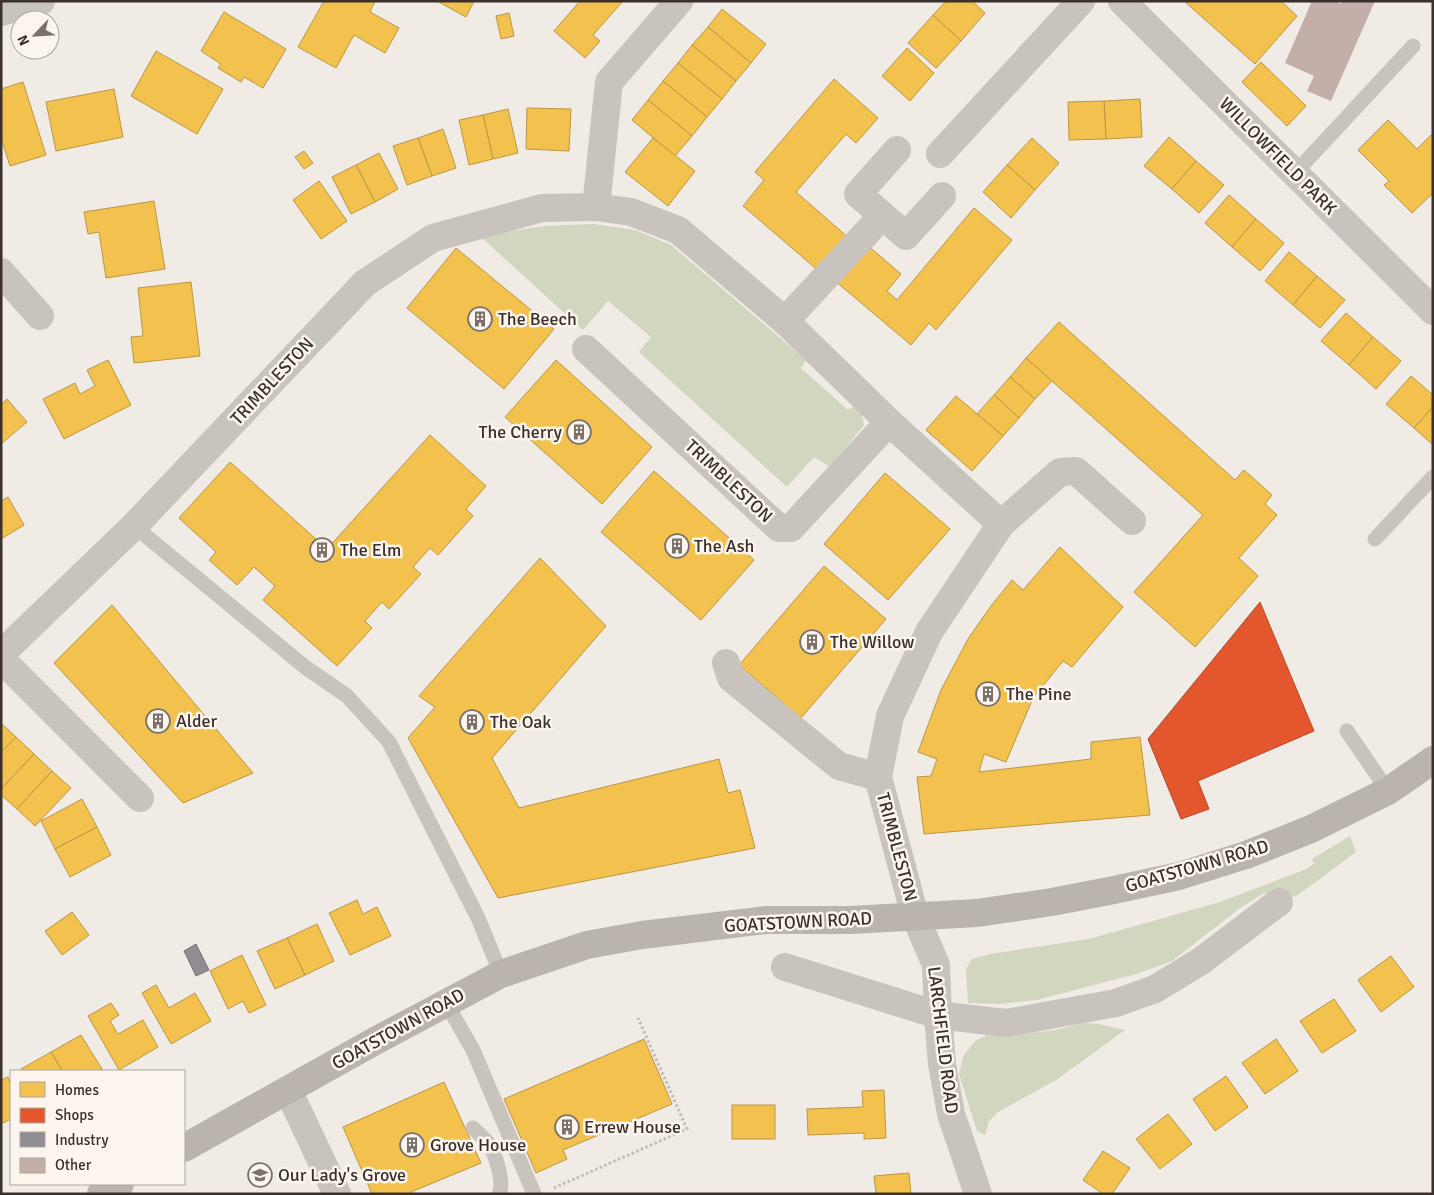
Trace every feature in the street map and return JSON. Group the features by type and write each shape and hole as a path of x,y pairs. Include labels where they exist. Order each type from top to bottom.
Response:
{"main road":[{"name":"GOATSTOWN ROAD","path":"185,1147 446,1002 501,974 587,945 642,935 766,920 851,920 976,913 1052,902 1179,876 1246,855 1311,829 1388,791 1433,760"},
{"path":"101,1194 118,1185"}],"street":[{"path":"1,12 42,1"},
{"path":"596,207 609,82 679,1"},
{"path":"940,154 1081,1"},
{"name":"WILLOWFIELD PARK","path":"1122,1 1433,311"},
{"path":"898,150 858,194 906,236 942,196"},
{"name":"TRIMBLESTON","path":"1,654 134,526 365,283 433,238 542,208 596,207 631,212 678,230 785,321 889,422 1001,524"},
{"path":"785,321 882,216"},
{"path":"1,272 40,316"},
{"name":"TRIMBLESTON","path":"586,349 779,528 791,528 889,422"},
{"name":"TRIMBLESTON","path":"915,916 878,777 890,716 929,632 1001,524 1060,472 1076,471 1132,521"},
{"path":"1,659 140,798"},
{"name":"TRIMBLESTON","path":"726,663 731,678 839,766 878,777"},
{"path":"785,966 938,1015 1006,1023 1116,1002 1155,989 1201,961 1279,902"},
{"name":"LARCHFIELD ROAD","path":"915,916 936,965 942,1064 951,1114 978,1194"},
{"path":"288,1090 336,1194"}],"lane":[{"path":"1295,173 1413,46"},
{"path":"1376,539 1433,477"},
{"path":"134,526 305,667 348,696 389,742 478,918 501,974"},
{"path":"1347,731 1388,791"},
{"path":"446,1002 473,1050 541,1192"},
{"path":"473,1128 489,1144 499,1170 502,1189 499,1194"}],"path":[{"path":"541,1192 687,1129 638,1018"}],"green space":[{"path":"594,224 635,230 671,245 806,360 801,368 848,410 856,404 861,411 864,425 830,467 814,457 787,487 639,352 651,337 608,301 583,330 480,236 544,226"},
{"path":"1350,836 1356,852 1295,897 1279,891 1262,894 1239,909 1172,961 1136,974 1037,1000 1000,1004 968,1003 966,969 972,959 990,954 1089,939 1220,902 1304,870 1314,864 1312,859"},
{"path":"1085,1023 1125,1030 1056,1080 998,1112 989,1121 985,1135 977,1131 959,1074 963,1057 975,1041 987,1035 1023,1034 1055,1030"}],"building: Homes":[{"path":"324,1 375,1 370,12 399,28 385,53 354,35 336,68 298,47"},
{"path":"437,1 474,1 466,17"},
{"path":"580,1 623,1 593,35 600,41 585,58 554,31"},
{"path":"946,1 972,1 985,13 961,41 933,15"},
{"path":"1184,1 1281,1 1297,16 1255,64"},
{"path":"722,9 766,44 751,63 708,27"},
{"path":"224,12 286,49 263,88 244,77 241,82 218,68 221,64 201,51"},
{"path":"509,13 514,36 501,39 496,16"},
{"path":"933,15 961,41 936,68 908,43"},
{"path":"708,27 751,63 736,81 692,45"},
{"path":"692,45 736,81 722,99 678,63"},
{"path":"907,48 934,73 910,101 882,76"},
{"path":"156,51 223,89 197,134 131,96"},
{"path":"1261,62 1306,106 1287,126 1242,82"},
{"path":"678,63 722,99 707,117 663,81"},
{"path":"834,79 878,118 856,143 846,134 796,192 850,239 821,273 743,206 764,180 755,172"},
{"path":"663,81 707,117 692,136 648,100"},
{"path":"23,82 46,155 10,166 1,138 1,89"},
{"path":"114,89 123,137 56,151 46,102"},
{"path":"1140,99 1142,137 1106,139 1104,101"},
{"path":"648,100 692,136 675,156 632,120"},
{"path":"1104,101 1106,139 1069,140 1068,102"},
{"path":"527,108 571,109 569,151 526,149"},
{"path":"508,109 518,153 493,159 483,115"},
{"path":"483,115 493,159 469,165 459,120"},
{"path":"1388,120 1417,149 1431,135 1433,136 1433,193 1412,213 1384,185 1389,181 1358,150"},
{"path":"443,129 456,168 432,176 418,138"},
{"path":"1169,137 1196,161 1172,189 1144,166"},
{"path":"418,138 432,176 407,185 393,146"},
{"path":"653,138 695,171 668,206 625,172"},
{"path":"1032,138 1059,163 1035,190 1007,165"},
{"path":"304,151 313,163 304,169 295,157"},
{"path":"379,153 398,189 375,202 356,165"},
{"path":"1196,161 1224,185 1199,213 1172,189"},
{"path":"356,165 375,202 351,214 332,177"},
{"path":"1007,165 1035,190 1011,218 983,192"},
{"path":"319,181 347,221 321,239 293,200"},
{"path":"1229,195 1256,219 1232,247 1205,223"},
{"path":"154,201 165,269 106,278 99,232 88,234 84,212"},
{"path":"974,208 1012,240 936,330 929,323 911,345 834,280 865,243 901,274 887,291 897,300"},
{"path":"1256,219 1284,243 1260,271 1232,247"},
{"name":"The Beech","path":"456,248 554,329 504,389 407,308"},
{"path":"1289,252 1317,276 1293,305 1265,281"},
{"path":"1317,276 1345,300 1320,328 1293,305"},
{"path":"191,282 200,356 134,363 131,337 143,336 138,288"},
{"path":"1346,313 1373,337 1349,365 1321,341"},
{"path":"1059,322 1235,480 1244,470 1272,495 1265,504 1277,515 1239,558 1258,576 1195,647 1134,592 1203,515 1026,358"},
{"path":"1373,337 1401,361 1376,389 1349,365"},
{"path":"1026,358 1052,381 1035,399 1010,377"},
{"path":"108,360 131,405 64,439 43,399 75,383 80,394 95,386 87,370"},
{"name":"The Cherry","path":"556,360 652,447 602,504 505,417"},
{"path":"1411,376 1433,395 1433,407 1414,428 1386,404"},
{"path":"1010,377 1035,399 1019,418 994,395"},
{"path":"994,395 1019,418 1003,436 977,414"},
{"path":"956,396 1003,436 972,471 926,430"},
{"path":"7,399 27,422 1,444 1,405"},
{"path":"1433,407 1433,445 1414,428"},
{"name":"The Elm","path":"430,435 486,486 466,509 473,516 438,555 430,548 413,567 421,574 389,609 382,602 365,621 372,628 337,666 263,600 275,586 254,567 237,585 209,560 216,552 179,518 230,462 327,549"},
{"name":"The Ash","path":"654,471 754,560 701,620 601,532"},
{"path":"885,473 950,529 888,600 824,544"},
{"path":"8,497 24,525 1,539 1,501"},
{"name":"The Pine","path":"1060,547 1123,607 1072,667 1063,661 1033,698 1006,762 984,754 979,772 1091,759 1091,742 1140,737 1150,815 924,834 917,777 931,776 937,759 918,752 941,690 968,639 1012,580 1023,590"},
{"name":"The Oak","path":"540,558 606,626 492,758 519,808 719,759 728,793 740,790 755,848 498,898 408,738 435,707 419,696"},
{"name":"The Willow","path":"824,566 886,619 801,718 739,665"},
{"name":"Alder","path":"112,605 253,773 183,803 54,663"},
{"path":"1,723 16,737 1,752"},
{"path":"16,737 34,754 1,789 1,752"},
{"path":"34,754 52,771 17,809 1,795 1,789"},
{"path":"52,771 71,788 35,826 17,809"},
{"path":"82,799 97,827 55,849 41,821"},
{"path":"97,827 111,855 70,877 55,849"},
{"path":"357,900 363,914 377,907 391,936 350,955 329,913"},
{"path":"72,912 89,935 62,955 45,931"},
{"path":"317,924 334,961 305,975 287,938"},
{"path":"287,938 305,975 275,989 257,951"},
{"path":"242,955 266,1005 249,1013 243,1001 228,1009 210,971"},
{"path":"1391,956 1414,987 1381,1012 1358,980"},
{"path":"156,985 169,1008 195,993 211,1021 171,1044 142,993"},
{"path":"1334,999 1356,1031 1322,1053 1300,1021"},
{"path":"111,1003 119,1015 110,1021 118,1034 143,1020 158,1047 119,1070 88,1016"},
{"path":"81,1035 102,1069 61,1070 51,1052"},
{"name":"Errew House","path":"644,1039 672,1104 563,1150 567,1159 536,1173 504,1099"},
{"path":"1276,1039 1298,1071 1265,1094 1242,1063"},
{"path":"51,1052 61,1070 22,1070"},
{"path":"1226,1076 1248,1107 1215,1131 1193,1099"},
{"path":"8,1077 10,1082 10,1120 1,1124 1,1080"},
{"name":"Grove House","path":"444,1082 481,1163 411,1192 412,1194 372,1194 343,1127"},
{"path":"884,1090 886,1138 864,1139 864,1133 808,1135 807,1109 863,1107 862,1091"},
{"path":"732,1105 775,1105 775,1139 732,1139"},
{"path":"1168,1114 1192,1144 1160,1169 1136,1139"},
{"path":"1103,1151 1130,1168 1112,1194 1103,1194 1083,1180"},
{"path":"909,1173 911,1194 876,1194 874,1176"}],"building: Shops":[{"path":"1260,602 1314,731 1198,781 1209,809 1181,819 1148,739"}],"building: Industry":[{"path":"196,944 209,970 196,976 184,951"}],"building: Other":[{"path":"1312,1 1336,1 1341,4 1342,1 1375,1 1331,101 1307,91 1314,76 1285,63"}],"place":[{"name":"The Beech","path":"480,319"},
{"name":"The Cherry","path":"579,432"},
{"name":"The Ash","path":"677,546"},
{"name":"The Elm","path":"322,550"},
{"name":"The Willow","path":"812,642"},
{"name":"The Pine","path":"988,694"},
{"name":"Alder","path":"158,721"},
{"name":"The Oak","path":"472,722"},
{"name":"Errew House","path":"567,1127"},
{"name":"Grove House","path":"412,1145"},
{"name":"Our Lady's Grove","path":"260,1175"}]}
